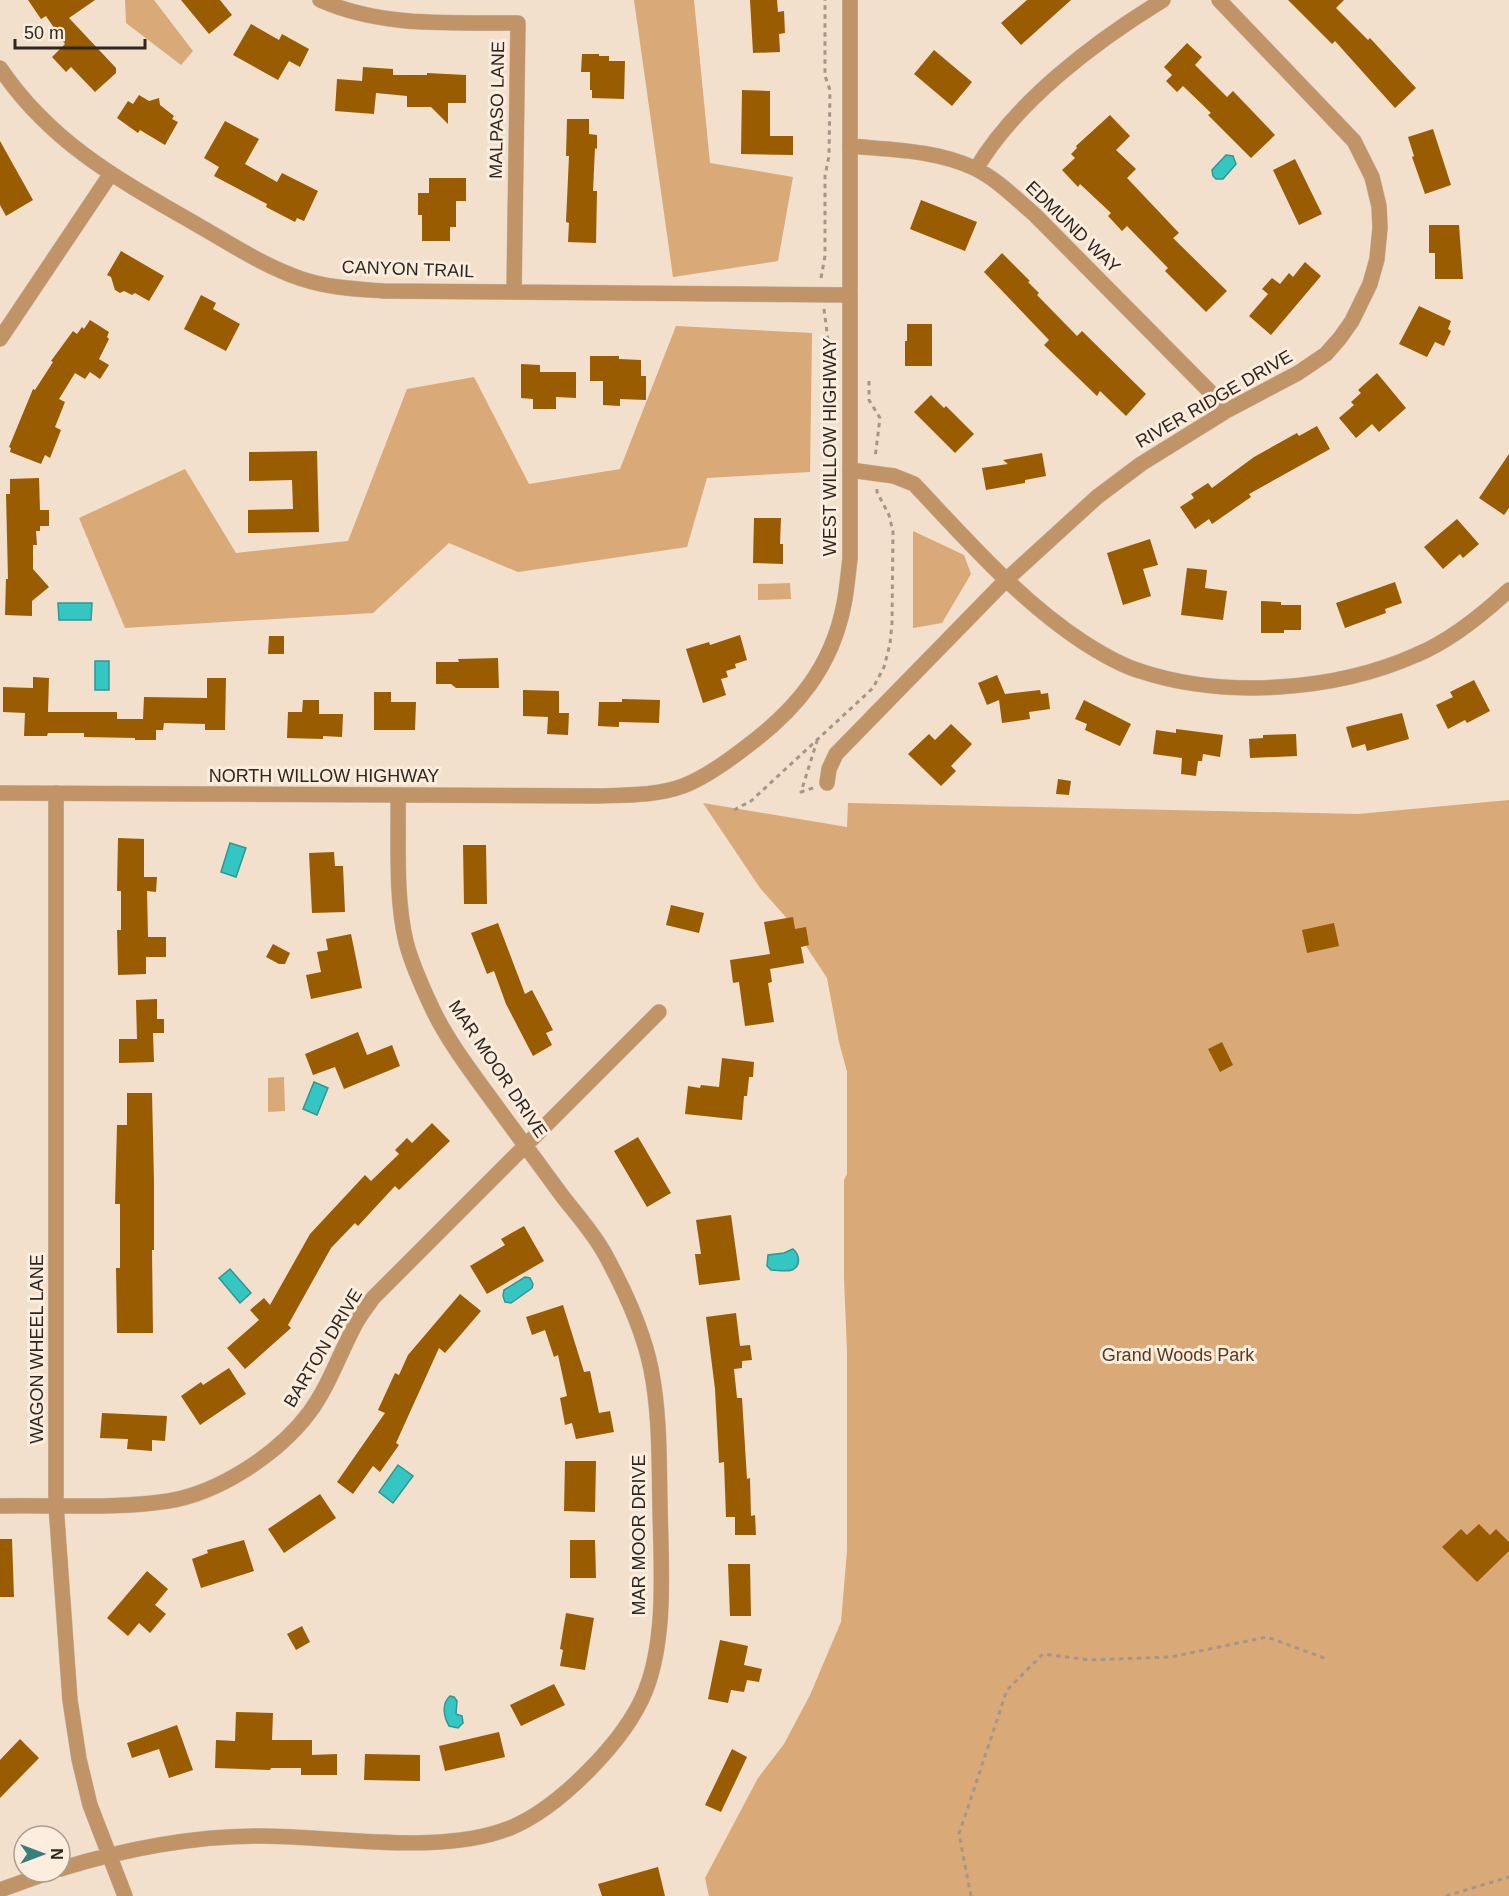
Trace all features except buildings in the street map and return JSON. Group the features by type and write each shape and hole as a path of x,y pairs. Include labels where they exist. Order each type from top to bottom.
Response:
{"street":[{"name":"MALPASO LANE","path":"320,0 340,9 374,18 407,22 518,23 514,291"},
{"name":"WEST WILLOW HIGHWAY","path":"647,794 683,786 728,761 758,738 801,698 819,671 832,645 844,605 850,559 850,0"},
{"path":"976,169 991,144 1046,88 1084,54 1130,20 1163,0"},
{"name":"RIVER RIDGE DRIVE","path":"828,783 829,769 836,754 1006,580 1097,497 1141,464 1228,410 1298,373 1326,354 1352,321 1371,284 1377,260 1380,228 1379,206 1366,162 1354,141 1219,0"},
{"name":"CANYON TRAIL","path":"0,68 17,93 63,140 110,175 267,265 303,279 340,288 383,291 850,295"},
{"name":"EDMUND WAY","path":"850,146 931,154 976,169 1001,185 1034,214 1228,410"},
{"path":"0,339 110,175"},
{"path":"850,470 905,478 914,484 1006,580 1083,642 1137,671 1199,685 1248,688 1304,684 1348,678 1382,669 1419,654 1459,630 1493,606 1509,590"},
{"name":"NORTH WILLOW HIGHWAY","path":"0,793 398,796 647,794"},
{"name":"WAGON WHEEL LANE","path":"56,793 56,1505 72,1712 79,1759 90,1804 124,1896"},
{"name":"MAR MOOR DRIVE","path":"72,1865 107,1855 223,1837 295,1836 429,1842 488,1836 513,1827 538,1814 561,1796 596,1762 636,1710 652,1671 660,1614 658,1437 651,1369 644,1340 631,1306 604,1251 468,1068 434,1012 407,946 402,919 398,796"},
{"name":"BARTON DRIVE","path":"0,1506 138,1504 171,1500 208,1489 244,1471 274,1449 293,1432 320,1397 356,1322 373,1298 660,1012"},
{"path":"0,1890 17,1884"}],"path":[{"path":"825,0 825,76 830,90 829,145 825,176 825,256 820,277 830,355 830,382"},
{"path":"970,1896 959,1834 1007,1690 1043,1654 1090,1660 1171,1657 1267,1637 1327,1659"},
{"path":"1446,1896 1509,1877"}],"green space":[{"path":"125,0 154,0 193,51 181,65 126,23"},
{"path":"634,0 694,0 710,163 793,177 778,261 673,277"},
{"path":"676,326 812,333 810,472 707,478 687,547 518,572 449,543 373,613 125,628 79,518 185,469 236,553 348,541 407,389 474,377 529,484 620,469"},
{"path":"913,531 964,555 971,574 942,623 913,628"},
{"path":"790,583 791,599 758,600 758,584"},
{"name":"Grand Woods Park","path":"1509,800 1509,1896 709,1896 705,1878 758,1778 784,1744 810,1695 841,1622 847,1551 844,1180 847,1174 847,1072 827,978 791,923 760,888 703,803 847,827 848,803 1358,814"},
{"path":"284,1077 285,1111 268,1112 268,1078"}],"water":[{"path":"1226,155 1233,156 1236,164 1223,179 1216,179 1212,170"},
{"path":"58,603 92,603 91,620 59,620"},
{"path":"95,661 109,661 109,690 95,690"},
{"path":"230,843 246,848 236,877 221,872"},
{"path":"314,1082 328,1088 317,1115 303,1109"},
{"path":"793,1249 798,1260 797,1266 792,1270 771,1270 767,1266 768,1255"},
{"path":"230,1269 251,1293 240,1303 219,1278"},
{"path":"525,1277 530,1278 532,1288 511,1303 505,1302 504,1290"},
{"path":"398,1465 413,1476 393,1503 379,1492"},
{"path":"450,1696 457,1701 456,1714 462,1716 463,1723 458,1728 449,1726 445,1715 445,1703"}]}
